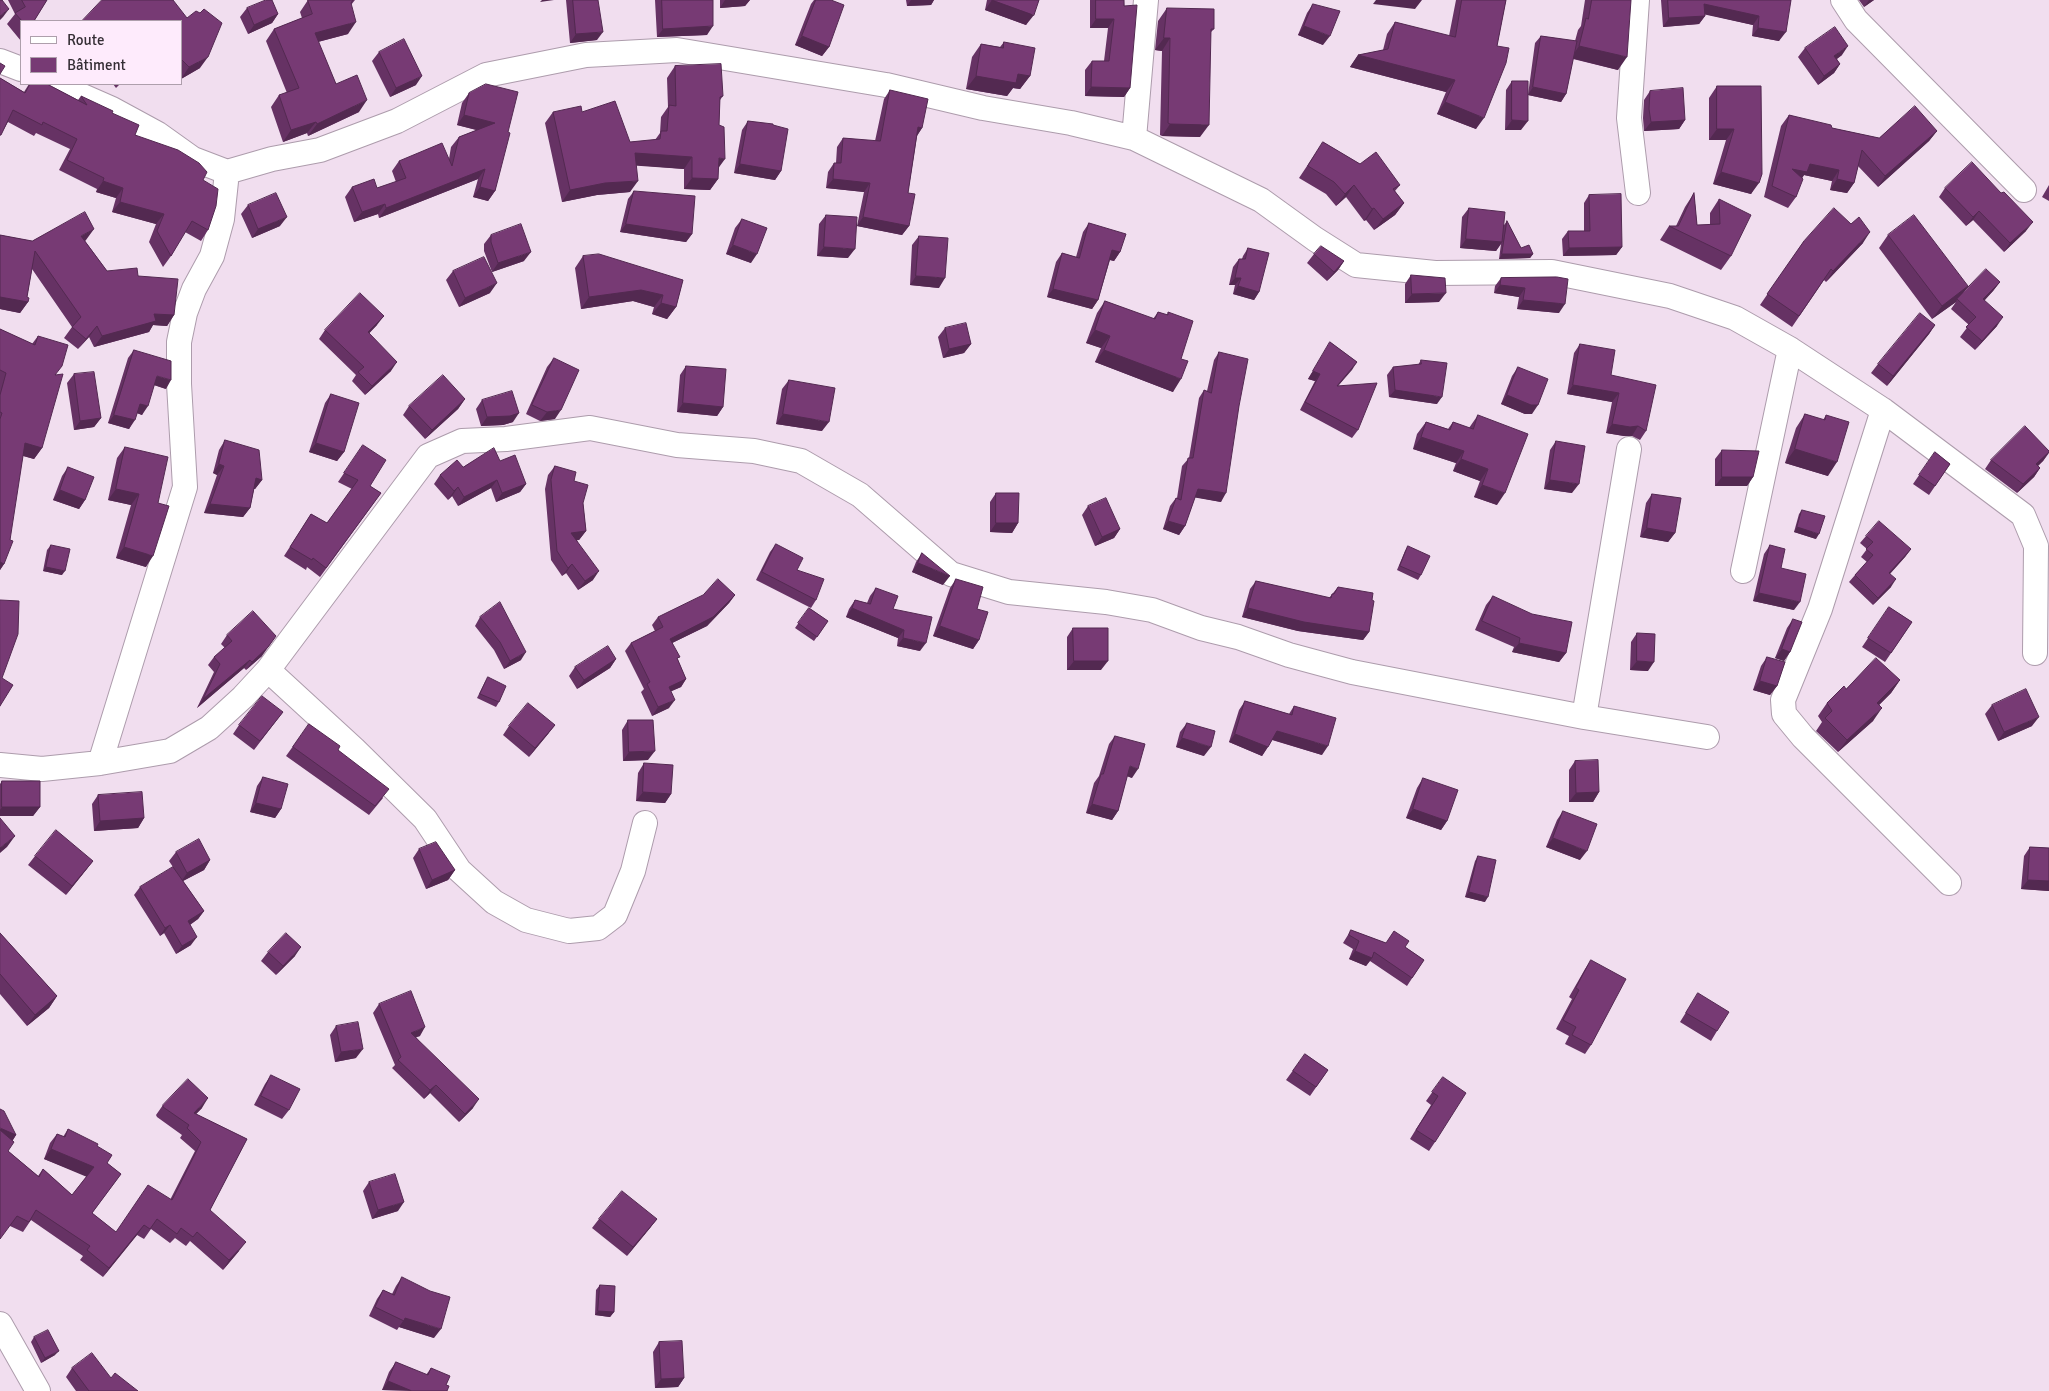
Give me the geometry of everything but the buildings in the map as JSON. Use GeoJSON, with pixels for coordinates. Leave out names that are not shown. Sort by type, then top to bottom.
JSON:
{"type":"FeatureCollection","features":[{"type":"Feature","properties":{"kind":"street"},"geometry":{"type":"LineString","coordinates":[[1134,138],[1146,0]]}},
{"type":"Feature","properties":{"kind":"street"},"geometry":{"type":"LineString","coordinates":[[1637,0],[1629,118],[1638,193]]}},
{"type":"Feature","properties":{"kind":"street"},"geometry":{"type":"LineString","coordinates":[[1843,0],[1856,20],[2024,190]]}},
{"type":"Feature","properties":{"kind":"street"},"geometry":{"type":"LineString","coordinates":[[57,85],[112,109],[158,134],[194,159],[227,172],[272,159],[320,150],[388,124],[486,75],[586,55],[676,50],[886,86],[983,108],[1071,123],[1134,138],[1261,200],[1356,265],[1436,273],[1552,272],[1670,296],[1735,318],[1790,350],[1882,410],[2023,515],[2036,546],[2034,654]]}},
{"type":"Feature","properties":{"kind":"street"},"geometry":{"type":"LineString","coordinates":[[0,61],[20,69]]}},
{"type":"Feature","properties":{"kind":"street"},"geometry":{"type":"LineString","coordinates":[[100,763],[185,486],[179,384],[179,342],[185,313],[194,289],[212,256],[222,219],[227,172]]}},
{"type":"Feature","properties":{"kind":"street"},"geometry":{"type":"LineString","coordinates":[[1743,570],[1790,350]]}},
{"type":"Feature","properties":{"kind":"street"},"geometry":{"type":"LineString","coordinates":[[1882,410],[1820,609],[1783,700],[1784,714],[1803,738],[1949,883]]}},
{"type":"Feature","properties":{"kind":"street"},"geometry":{"type":"LineString","coordinates":[[0,765],[42,769],[100,763],[170,751],[209,728],[243,697],[268,670],[428,456],[462,441],[506,439],[590,428],[677,445],[754,451],[801,461],[860,496],[951,574],[1009,592],[1106,602],[1152,610],[1200,628],[1238,637],[1289,655],[1352,672],[1584,717],[1707,737]]}},
{"type":"Feature","properties":{"kind":"street"},"geometry":{"type":"LineString","coordinates":[[1584,717],[1629,449]]}},
{"type":"Feature","properties":{"kind":"street"},"geometry":{"type":"LineString","coordinates":[[268,670],[425,819],[459,870],[494,902],[526,920],[569,931],[598,928],[615,915],[633,871],[645,823]]}},
{"type":"Feature","properties":{"kind":"street"},"geometry":{"type":"LineString","coordinates":[[0,1324],[38,1391]]}}]}
